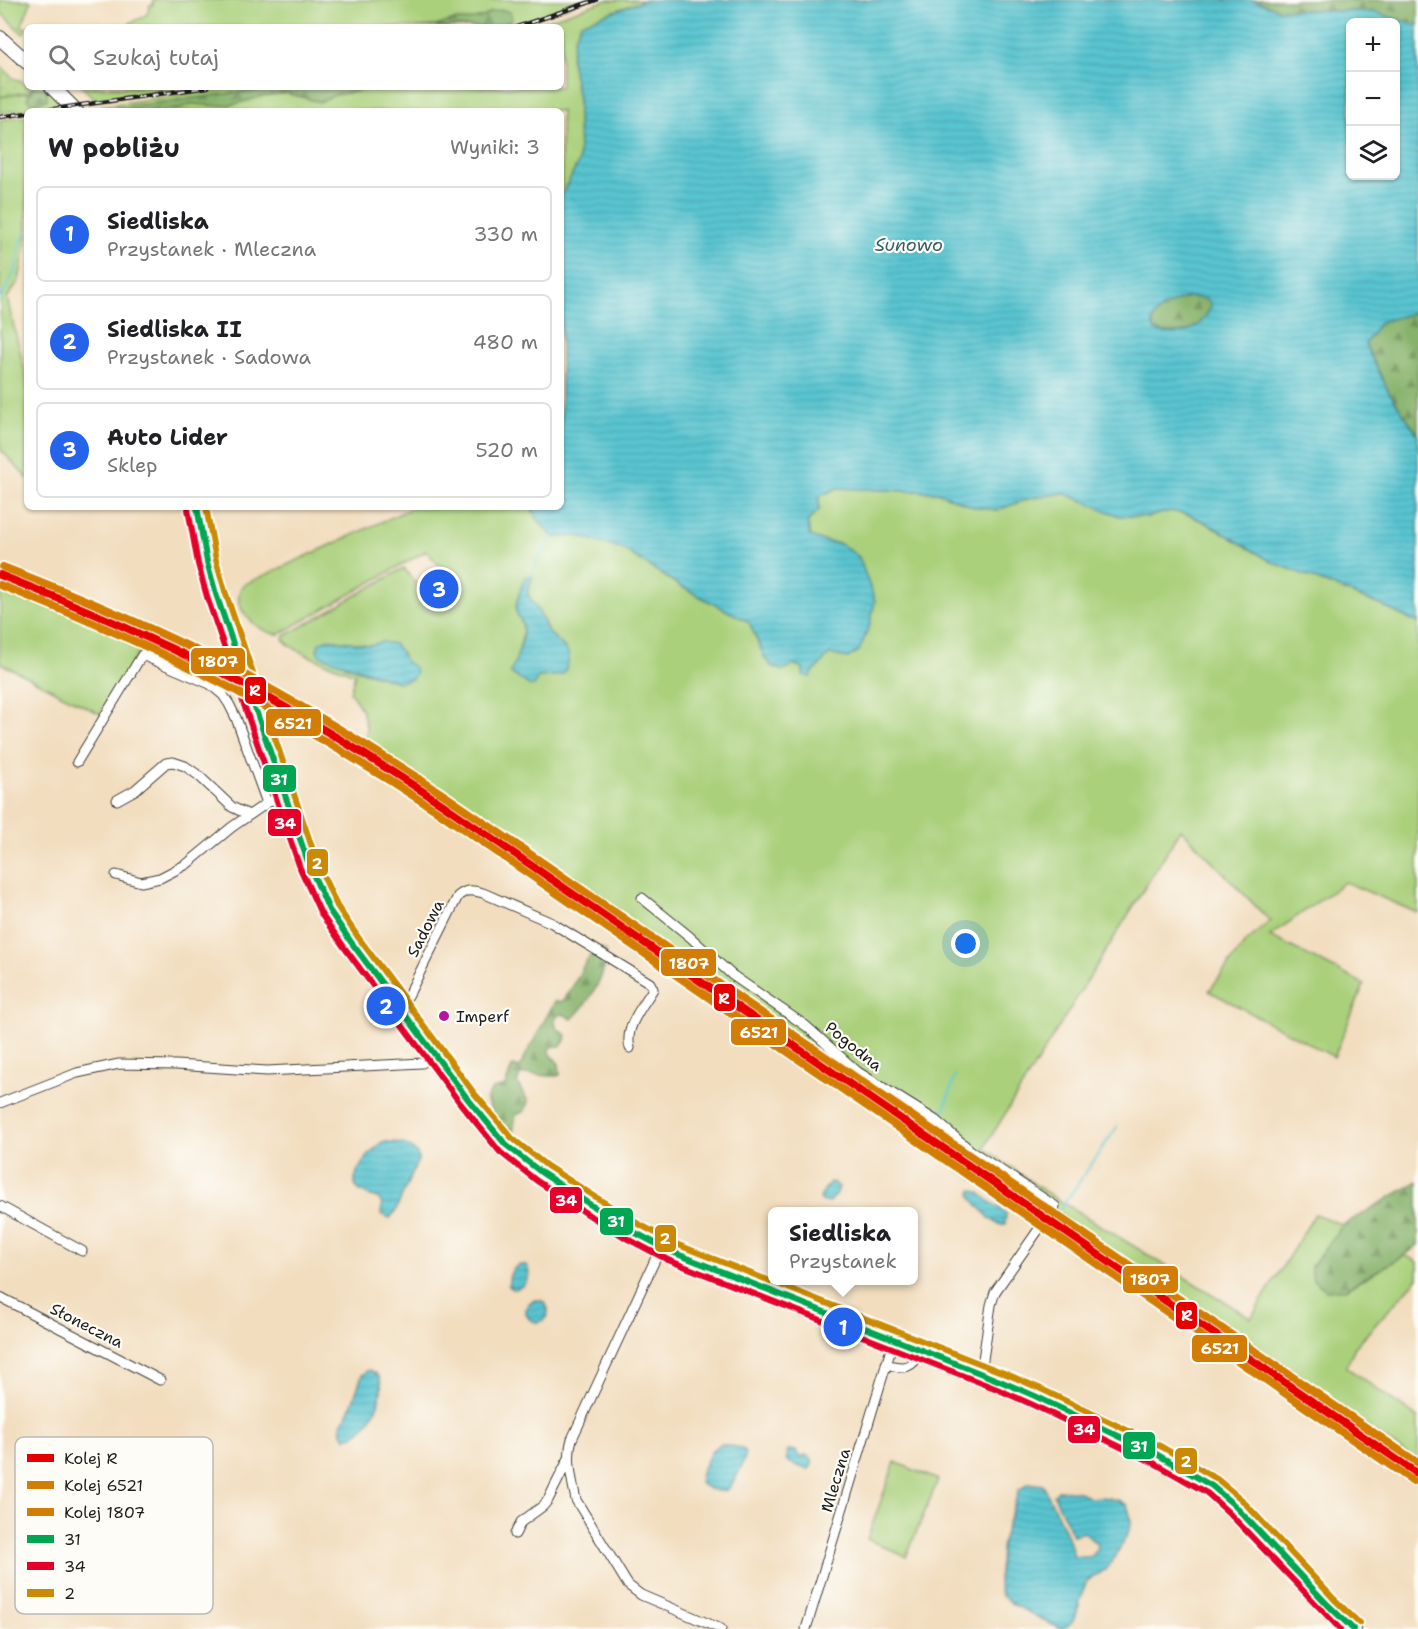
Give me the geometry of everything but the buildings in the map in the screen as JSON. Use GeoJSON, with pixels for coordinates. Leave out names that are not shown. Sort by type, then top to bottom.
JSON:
{"type":"FeatureCollection","features":[{"type":"Feature","properties":{"kind":"main road"},"geometry":{"type":"LineString","coordinates":[[0,40],[20,56]]}},
{"type":"Feature","properties":{"kind":"main road"},"geometry":{"type":"LineString","coordinates":[[55,90],[73,108]]}},
{"type":"Feature","properties":{"kind":"main road"},"geometry":{"type":"LineString","coordinates":[[198,510],[207,562],[216,594],[309,865],[329,910],[482,1118],[506,1144],[567,1190],[661,1247],[981,1373],[1035,1396],[1158,1455],[1212,1486],[1234,1505],[1353,1629]]}},
{"type":"Feature","properties":{"kind":"street"},"geometry":{"type":"LineString","coordinates":[[77,762],[142,655],[210,684],[223,695],[236,718],[267,803]]}},
{"type":"Feature","properties":{"kind":"street"},"geometry":{"type":"LineString","coordinates":[[117,800],[135,790],[166,763],[173,762],[185,766],[198,775],[232,807],[249,815]]}},
{"type":"Feature","properties":{"kind":"street"},"geometry":{"type":"LineString","coordinates":[[116,875],[141,882],[160,878],[187,864],[232,827],[267,803],[284,795]]}},
{"type":"Feature","properties":{"kind":"street","name":"Sadowa"},"geometry":{"type":"LineString","coordinates":[[398,1004],[404,1002],[409,994],[458,896],[464,891],[471,890],[552,923],[650,983],[653,989],[628,1035],[630,1048]]}},
{"type":"Feature","properties":{"kind":"street","name":"Pogodna"},"geometry":{"type":"LineString","coordinates":[[642,898],[732,975],[806,1026],[858,1072],[935,1120],[970,1149],[1055,1206],[995,1292],[981,1373]]}},
{"type":"Feature","properties":{"kind":"street"},"geometry":{"type":"LineString","coordinates":[[0,1103],[77,1073],[119,1064],[267,1071],[403,1065],[422,1063],[436,1055]]}},
{"type":"Feature","properties":{"kind":"street"},"geometry":{"type":"LineString","coordinates":[[0,1206],[82,1251]]}},
{"type":"Feature","properties":{"kind":"street"},"geometry":{"type":"LineString","coordinates":[[661,1247],[572,1439],[569,1458],[576,1500],[628,1585],[640,1595],[721,1629]]}},
{"type":"Feature","properties":{"kind":"street","name":"Słoneczna"},"geometry":{"type":"LineString","coordinates":[[0,1297],[160,1380]]}},
{"type":"Feature","properties":{"kind":"street","name":"Mleczna"},"geometry":{"type":"LineString","coordinates":[[806,1629],[894,1340]]}},
{"type":"Feature","properties":{"kind":"street"},"geometry":{"type":"LineString","coordinates":[[886,1364],[896,1367],[911,1365],[922,1350]]}},
{"type":"Feature","properties":{"kind":"street"},"geometry":{"type":"LineString","coordinates":[[515,1534],[521,1522],[548,1500],[569,1458]]}},
{"type":"Feature","properties":{"kind":"green space"},"geometry":{"type":"Polygon","coordinates":[[[0,0],[29,0],[31,2],[21,27],[24,27],[23,34],[0,12],[0,0]]]}},
{"type":"Feature","properties":{"kind":"green space"},"geometry":{"type":"Polygon","coordinates":[[[153,0],[587,0],[517,24],[130,24],[146,15],[150,5],[153,5],[153,0]]]}},
{"type":"Feature","properties":{"kind":"green space"},"geometry":{"type":"Polygon","coordinates":[[[607,0],[645,0],[581,23],[571,59],[578,99],[579,161],[564,191],[564,108],[104,108],[102,106],[211,90],[564,90],[564,24],[536,24],[607,0]]]}},
{"type":"Feature","properties":{"kind":"green space"},"geometry":{"type":"Polygon","coordinates":[[[1252,0],[1418,0],[1418,25],[1373,12],[1278,9],[1252,0]]]}},
{"type":"Feature","properties":{"kind":"green space"},"geometry":{"type":"Polygon","coordinates":[[[503,10],[510,12],[511,21],[500,24],[442,24],[454,20],[483,17],[491,12],[503,10]]]}},
{"type":"Feature","properties":{"kind":"green space"},"geometry":{"type":"Polygon","coordinates":[[[0,65],[14,79],[24,84],[24,90],[32,91],[0,97],[0,65]]]}},
{"type":"Feature","properties":{"kind":"green space"},"geometry":{"type":"Polygon","coordinates":[[[30,90],[50,90],[63,104],[0,113],[0,97],[31,92],[30,90]]]}},
{"type":"Feature","properties":{"kind":"green space"},"geometry":{"type":"Polygon","coordinates":[[[31,90],[45,90],[47,100],[30,102],[27,99],[29,93],[32,92],[31,90]]]}},
{"type":"Feature","properties":{"kind":"green space"},"geometry":{"type":"Polygon","coordinates":[[[85,90],[165,90],[96,100],[85,90]]]}},
{"type":"Feature","properties":{"kind":"green space"},"geometry":{"type":"Polygon","coordinates":[[[255,90],[363,90],[335,95],[320,102],[286,93],[218,106],[191,104],[181,108],[119,108],[255,90]]]}},
{"type":"Feature","properties":{"kind":"green space"},"geometry":{"type":"Polygon","coordinates":[[[24,116],[24,254],[19,281],[7,298],[24,368],[24,475],[0,449],[0,120],[24,116]]]}},
{"type":"Feature","properties":{"kind":"green space"},"geometry":{"type":"Polygon","coordinates":[[[1188,297],[1207,298],[1212,306],[1202,321],[1196,327],[1181,333],[1155,331],[1153,324],[1157,313],[1162,308],[1188,297]]]}},
{"type":"Feature","properties":{"kind":"green space"},"geometry":{"type":"Polygon","coordinates":[[[1418,312],[1418,435],[1389,392],[1365,344],[1380,322],[1418,312]]]}},
{"type":"Feature","properties":{"kind":"green space"},"geometry":{"type":"Polygon","coordinates":[[[837,488],[937,492],[974,507],[997,510],[1031,498],[1064,493],[1148,517],[1171,511],[1189,515],[1418,623],[1418,913],[1345,882],[1270,936],[1364,984],[1334,1057],[1209,991],[1245,943],[1270,921],[1181,829],[984,1148],[1047,1193],[1251,1318],[1315,1214],[1343,1225],[1311,1267],[1346,1289],[1405,1255],[1418,1262],[1418,1278],[1355,1347],[1346,1367],[1418,1418],[1418,1462],[1059,1217],[1055,1223],[361,748],[367,730],[362,710],[350,692],[355,674],[306,654],[283,639],[404,568],[430,603],[456,583],[426,551],[280,634],[263,630],[255,624],[242,610],[239,601],[239,593],[243,585],[407,510],[533,510],[539,521],[554,537],[579,536],[623,549],[680,586],[749,622],[765,658],[815,670],[830,654],[848,658],[841,544],[811,537],[807,522],[819,510],[819,497],[837,488]],[[533,576],[524,588],[516,606],[522,628],[518,654],[536,679],[561,675],[565,648],[548,632],[528,595],[533,576]],[[328,639],[346,666],[398,682],[405,661],[401,652],[328,639]]]}},
{"type":"Feature","properties":{"kind":"green space"},"geometry":{"type":"Polygon","coordinates":[[[0,582],[148,638],[100,714],[0,663],[0,582]]]}},
{"type":"Feature","properties":{"kind":"green space"},"geometry":{"type":"Polygon","coordinates":[[[600,948],[606,951],[606,960],[596,988],[572,1019],[563,1014],[556,1016],[555,1019],[555,1025],[565,1034],[566,1039],[561,1046],[549,1048],[549,1052],[559,1064],[560,1075],[520,1075],[517,1083],[528,1101],[525,1111],[516,1115],[513,1132],[507,1133],[496,1121],[486,1100],[492,1089],[505,1086],[513,1066],[519,1068],[555,1001],[560,1002],[564,999],[588,958],[600,948]]]}},
{"type":"Feature","properties":{"kind":"green space"},"geometry":{"type":"Polygon","coordinates":[[[1418,1181],[1418,1245],[1405,1255],[1345,1289],[1328,1291],[1313,1280],[1311,1267],[1343,1225],[1418,1181]]]}},
{"type":"Feature","properties":{"kind":"green space"},"geometry":{"type":"Polygon","coordinates":[[[895,1462],[938,1480],[906,1557],[867,1539],[895,1462]]]}},
{"type":"Feature","properties":{"kind":"water","name":"Sunowo"},"geometry":{"type":"Polygon","coordinates":[[[645,0],[1252,0],[1278,9],[1373,12],[1394,18],[1346,18],[1346,180],[1400,180],[1400,20],[1418,25],[1418,312],[1380,322],[1365,344],[1389,392],[1418,435],[1418,623],[1270,561],[1207,523],[1189,515],[1171,511],[1148,517],[1119,516],[1064,493],[1031,498],[997,510],[974,507],[937,492],[837,488],[819,497],[819,510],[807,522],[810,536],[841,544],[859,557],[875,601],[870,625],[859,651],[848,658],[830,654],[810,677],[803,675],[803,668],[794,664],[782,670],[771,666],[749,622],[680,586],[623,549],[579,536],[553,537],[533,510],[564,510],[564,191],[579,161],[578,99],[571,59],[574,39],[581,23],[645,0]],[[1188,297],[1168,305],[1162,308],[1154,318],[1155,331],[1173,334],[1189,330],[1202,321],[1211,306],[1207,299],[1188,297]]]}},
{"type":"Feature","properties":{"kind":"water"},"geometry":{"type":"Polygon","coordinates":[[[532,575],[528,595],[548,632],[569,655],[564,673],[538,677],[534,686],[510,673],[523,633],[522,623],[516,610],[517,601],[525,577],[532,575]]]}},
{"type":"Feature","properties":{"kind":"water"},"geometry":{"type":"Polygon","coordinates":[[[328,639],[369,645],[382,642],[394,644],[405,661],[414,667],[416,672],[412,679],[399,682],[320,656],[317,650],[319,643],[328,639]]]}},
{"type":"Feature","properties":{"kind":"water"},"geometry":{"type":"Polygon","coordinates":[[[382,1142],[404,1144],[413,1149],[419,1158],[395,1212],[390,1218],[381,1214],[382,1205],[379,1199],[362,1192],[355,1184],[355,1178],[362,1164],[382,1142]]]}},
{"type":"Feature","properties":{"kind":"water"},"geometry":{"type":"Polygon","coordinates":[[[830,1182],[839,1187],[829,1203],[820,1198],[830,1182]]]}},
{"type":"Feature","properties":{"kind":"water"},"geometry":{"type":"Polygon","coordinates":[[[972,1190],[980,1193],[1004,1211],[1005,1224],[1001,1225],[989,1218],[972,1198],[972,1190]]]}},
{"type":"Feature","properties":{"kind":"water"},"geometry":{"type":"Polygon","coordinates":[[[519,1265],[526,1265],[528,1269],[527,1281],[521,1287],[513,1289],[509,1286],[510,1276],[519,1265]]]}},
{"type":"Feature","properties":{"kind":"water"},"geometry":{"type":"Polygon","coordinates":[[[537,1300],[547,1307],[548,1311],[541,1321],[537,1322],[527,1315],[526,1311],[533,1301],[537,1300]]]}},
{"type":"Feature","properties":{"kind":"water"},"geometry":{"type":"Polygon","coordinates":[[[369,1370],[377,1374],[381,1383],[378,1405],[364,1427],[356,1434],[346,1438],[342,1434],[341,1424],[350,1410],[362,1375],[369,1370]]]}},
{"type":"Feature","properties":{"kind":"water"},"geometry":{"type":"Polygon","coordinates":[[[721,1444],[741,1448],[746,1452],[733,1483],[724,1491],[716,1491],[703,1486],[700,1478],[710,1454],[715,1447],[721,1444]]]}},
{"type":"Feature","properties":{"kind":"water"},"geometry":{"type":"Polygon","coordinates":[[[788,1450],[796,1451],[800,1458],[806,1455],[812,1459],[809,1469],[788,1462],[786,1458],[788,1450]]]}},
{"type":"Feature","properties":{"kind":"water"},"geometry":{"type":"Polygon","coordinates":[[[1029,1483],[1043,1485],[1068,1537],[1074,1557],[1090,1557],[1097,1549],[1096,1542],[1084,1532],[1073,1535],[1054,1495],[1058,1490],[1080,1492],[1090,1498],[1102,1497],[1118,1500],[1127,1505],[1130,1514],[1130,1528],[1109,1566],[1087,1582],[1073,1621],[1061,1629],[1014,1605],[1001,1595],[998,1581],[1002,1541],[1019,1490],[1029,1483]]]}},
{"type":"Feature","properties":{"kind":"waterway"},"geometry":{"type":"LineString","coordinates":[[0,300],[16,269],[20,244],[24,237]]}},
{"type":"Feature","properties":{"kind":"waterway"},"geometry":{"type":"LineString","coordinates":[[532,575],[537,561],[553,537]]}},
{"type":"Feature","properties":{"kind":"waterway"},"geometry":{"type":"LineString","coordinates":[[66,593],[231,671]]}},
{"type":"Feature","properties":{"kind":"waterway"},"geometry":{"type":"LineString","coordinates":[[110,625],[134,636]]}},
{"type":"Feature","properties":{"kind":"waterway"},"geometry":{"type":"LineString","coordinates":[[262,701],[332,744],[333,741]]}},
{"type":"Feature","properties":{"kind":"waterway"},"geometry":{"type":"LineString","coordinates":[[367,738],[362,745],[441,796]]}},
{"type":"Feature","properties":{"kind":"waterway"},"geometry":{"type":"LineString","coordinates":[[332,744],[456,820]]}},
{"type":"Feature","properties":{"kind":"waterway"},"geometry":{"type":"LineString","coordinates":[[543,880],[847,1090]]}},
{"type":"Feature","properties":{"kind":"waterway"},"geometry":{"type":"LineString","coordinates":[[565,882],[806,1047],[810,1046],[854,1074]]}},
{"type":"Feature","properties":{"kind":"waterway"},"geometry":{"type":"LineString","coordinates":[[938,1118],[945,1107],[955,1075]]}},
{"type":"Feature","properties":{"kind":"waterway"},"geometry":{"type":"LineString","coordinates":[[1056,1217],[1117,1127]]}},
{"type":"Feature","properties":{"kind":"waterway"},"geometry":{"type":"LineString","coordinates":[[922,1143],[920,1144],[1036,1221]]}},
{"type":"Feature","properties":{"kind":"waterway"},"geometry":{"type":"LineString","coordinates":[[1059,1221],[1418,1467]]}},
{"type":"Feature","properties":{"kind":"waterway"},"geometry":{"type":"LineString","coordinates":[[1049,1230],[1418,1481]]}},
{"type":"Feature","properties":{"kind":"railway"},"geometry":{"type":"LineString","coordinates":[[526,24],[596,0]]}},
{"type":"Feature","properties":{"kind":"railway"},"geometry":{"type":"LineString","coordinates":[[61,108],[187,90]]}},
{"type":"Feature","properties":{"kind":"railway"},"geometry":{"type":"LineString","coordinates":[[0,117],[24,113]]}},
{"type":"Feature","properties":{"kind":"rail line","name":"1807"},"geometry":{"type":"LineString","coordinates":[[3,567],[119,614],[232,668],[287,698],[394,763],[447,797],[1418,1463]]}},
{"type":"Feature","properties":{"kind":"rail line","name":"R"},"geometry":{"type":"LineString","coordinates":[[0,575],[114,622],[226,675],[309,721],[389,770],[442,804],[1418,1474]]}},
{"type":"Feature","properties":{"kind":"rail line","name":"6521"},"geometry":{"type":"LineString","coordinates":[[0,585],[114,632],[225,685],[306,730],[411,794],[1413,1481]]}},
{"type":"Feature","properties":{"kind":"transit line","name":"34"},"geometry":{"type":"LineString","coordinates":[[188,510],[198,564],[207,597],[300,868],[321,914],[460,1103],[500,1152],[537,1181],[592,1217],[668,1260],[997,1389],[1154,1463],[1207,1493],[1340,1629]]}},
{"type":"Feature","properties":{"kind":"transit line","name":"31"},"geometry":{"type":"LineString","coordinates":[[198,510],[207,562],[216,594],[309,865],[329,910],[467,1098],[506,1145],[542,1173],[597,1209],[630,1230],[672,1252],[1000,1381],[1158,1455],[1212,1486],[1234,1505],[1353,1629]]}},
{"type":"Feature","properties":{"kind":"transit line","name":"2"},"geometry":{"type":"LineString","coordinates":[[207,510],[216,560],[225,591],[317,862],[337,906],[358,937],[474,1093],[512,1138],[547,1166],[635,1222],[676,1244],[768,1280]]}},
{"type":"Feature","properties":{"kind":"transit line","name":"2"},"geometry":{"type":"LineString","coordinates":[[780,1285],[1039,1388],[1162,1447],[1217,1479],[1241,1499],[1359,1623]]}},
{"type":"Feature","properties":{"kind":"place","name":"Auto Lider"},"geometry":{"type":"Point","coordinates":[439,589]}},
{"type":"Feature","properties":{"kind":"place","name":"Siedliska II"},"geometry":{"type":"Point","coordinates":[386,1006]}},
{"type":"Feature","properties":{"kind":"place","name":"Imperf"},"geometry":{"type":"Point","coordinates":[444,1016]}},
{"type":"Feature","properties":{"kind":"place","name":"Siedliska"},"geometry":{"type":"Point","coordinates":[843,1327]}}]}
